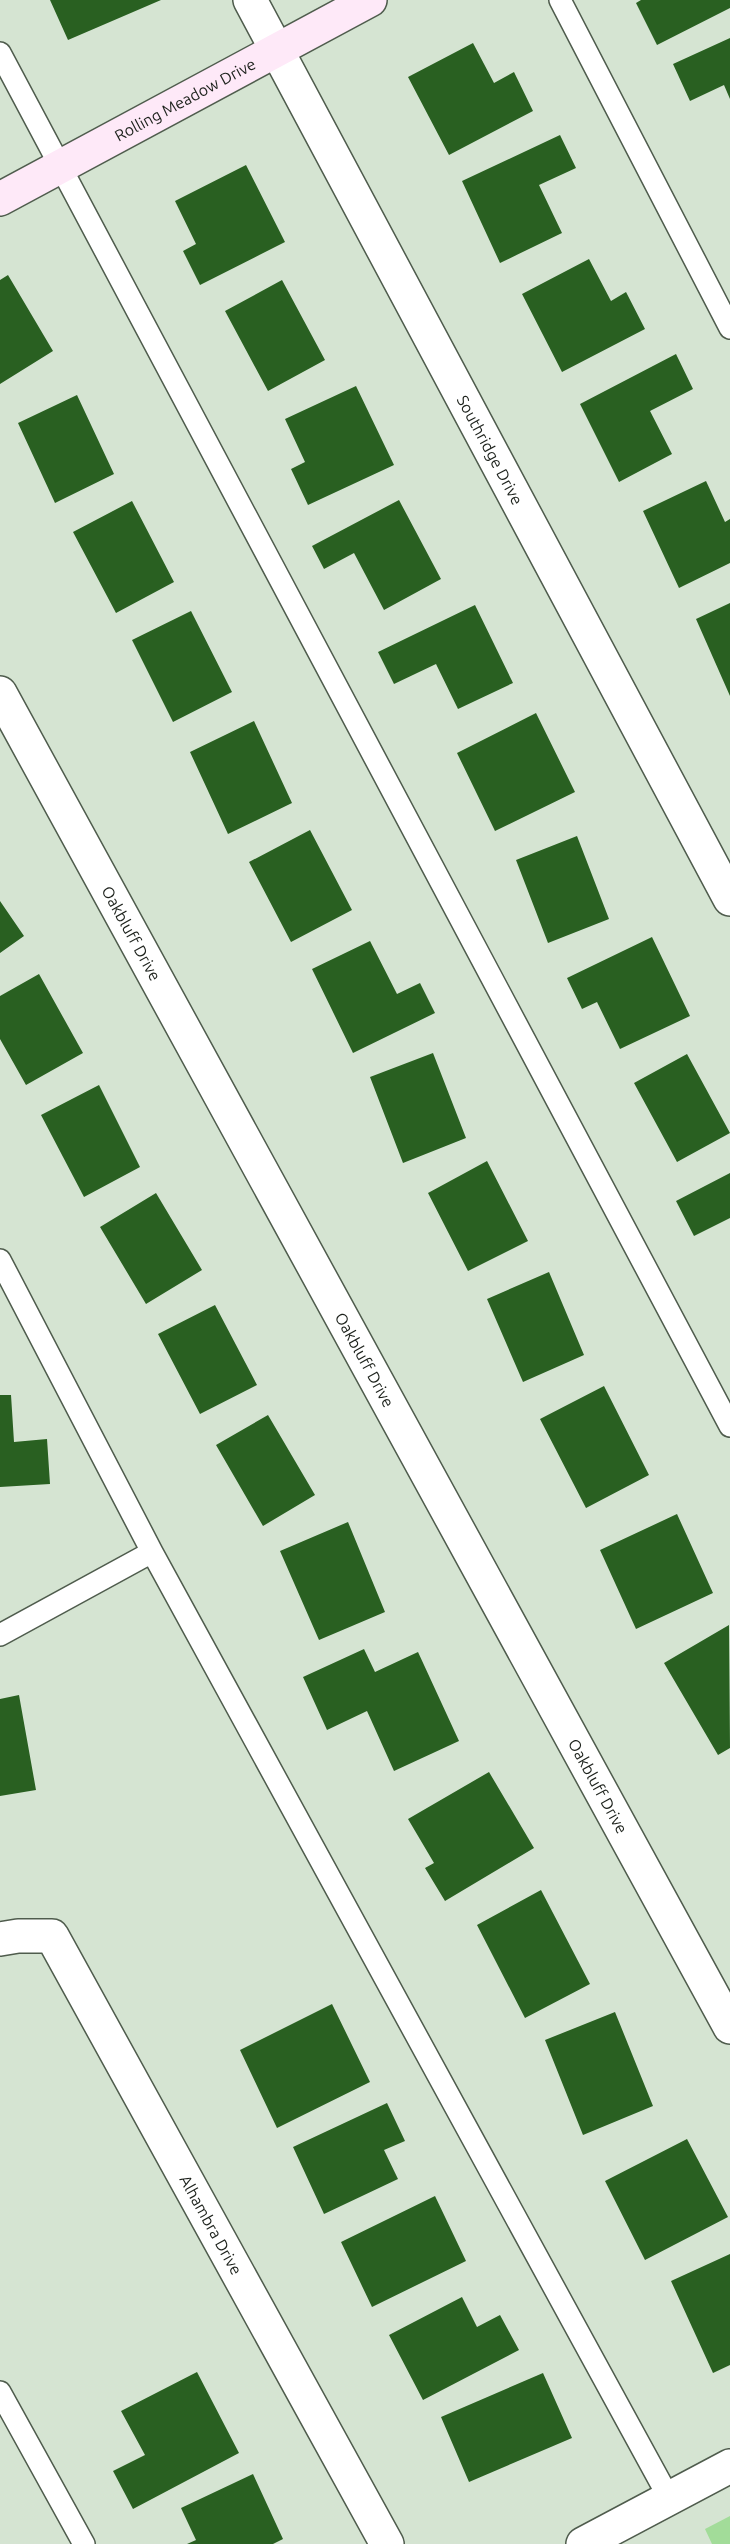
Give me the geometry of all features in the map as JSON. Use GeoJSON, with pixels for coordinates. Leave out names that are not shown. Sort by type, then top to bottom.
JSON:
{"type":"FeatureCollection","features":[{"type":"Feature","properties":{"kind":"street","name":"Southridge Drive"},"geometry":{"type":"LineString","coordinates":[[250,0],[730,899]]}},
{"type":"Feature","properties":{"kind":"street","name":"Rolling Meadow Drive"},"geometry":{"type":"LineString","coordinates":[[0,199],[370,0]]}},
{"type":"Feature","properties":{"kind":"street","name":"Oakbluff Drive"},"geometry":{"type":"LineString","coordinates":[[0,693],[730,2027]]}},
{"type":"Feature","properties":{"kind":"street","name":"Alhambra Drive"},"geometry":{"type":"LineString","coordinates":[[9,1937],[52,1936],[387,2544]]}},
{"type":"Feature","properties":{"kind":"street"},"geometry":{"type":"LineString","coordinates":[[583,2544],[730,2466]]}},
{"type":"Feature","properties":{"kind":"lane"},"geometry":{"type":"LineString","coordinates":[[560,0],[730,328]]}},
{"type":"Feature","properties":{"kind":"lane"},"geometry":{"type":"LineString","coordinates":[[0,52],[730,1426]]}},
{"type":"Feature","properties":{"kind":"lane"},"geometry":{"type":"LineString","coordinates":[[0,1260],[152,1552],[669,2498]]}},
{"type":"Feature","properties":{"kind":"lane"},"geometry":{"type":"LineString","coordinates":[[0,1635],[152,1552]]}},
{"type":"Feature","properties":{"kind":"lane"},"geometry":{"type":"LineString","coordinates":[[0,2392],[84,2544]]}},
{"type":"Feature","properties":{"kind":"green space"},"geometry":{"type":"Polygon","coordinates":[[[730,2516],[730,2544],[712,2544],[705,2529],[730,2516]]]}},
{"type":"Feature","properties":{"kind":"building"},"geometry":{"type":"Polygon","coordinates":[[[50,0],[161,0],[68,40],[50,0]]]}},
{"type":"Feature","properties":{"kind":"building"},"geometry":{"type":"Polygon","coordinates":[[[641,0],[730,0],[730,8],[657,45],[636,3],[641,0]]]}},
{"type":"Feature","properties":{"kind":"building"},"geometry":{"type":"Polygon","coordinates":[[[730,38],[730,99],[724,85],[690,101],[673,64],[730,38]]]}},
{"type":"Feature","properties":{"kind":"building"},"geometry":{"type":"Polygon","coordinates":[[[473,43],[494,83],[514,72],[533,111],[449,155],[408,77],[473,43]]]}},
{"type":"Feature","properties":{"kind":"building"},"geometry":{"type":"Polygon","coordinates":[[[560,135],[576,168],[539,185],[562,233],[500,263],[462,181],[560,135]]]}},
{"type":"Feature","properties":{"kind":"building"},"geometry":{"type":"Polygon","coordinates":[[[246,165],[285,242],[200,285],[183,251],[196,244],[175,201],[246,165]]]}},
{"type":"Feature","properties":{"kind":"building"},"geometry":{"type":"Polygon","coordinates":[[[589,259],[611,301],[626,292],[645,329],[562,372],[522,294],[589,259]]]}},
{"type":"Feature","properties":{"kind":"building"},"geometry":{"type":"Polygon","coordinates":[[[8,275],[53,351],[0,384],[0,280],[8,275]]]}},
{"type":"Feature","properties":{"kind":"building"},"geometry":{"type":"Polygon","coordinates":[[[282,280],[325,360],[268,391],[225,311],[282,280]]]}},
{"type":"Feature","properties":{"kind":"building"},"geometry":{"type":"Polygon","coordinates":[[[676,354],[693,389],[650,411],[672,454],[619,482],[580,404],[676,354]]]}},
{"type":"Feature","properties":{"kind":"building"},"geometry":{"type":"Polygon","coordinates":[[[356,386],[394,465],[308,505],[291,469],[305,462],[285,419],[356,386]]]}},
{"type":"Feature","properties":{"kind":"building"},"geometry":{"type":"Polygon","coordinates":[[[77,395],[114,474],[55,503],[18,423],[77,395]]]}},
{"type":"Feature","properties":{"kind":"building"},"geometry":{"type":"Polygon","coordinates":[[[706,481],[725,522],[730,519],[730,563],[679,588],[643,511],[706,481]]]}},
{"type":"Feature","properties":{"kind":"building"},"geometry":{"type":"Polygon","coordinates":[[[399,500],[441,579],[384,610],[354,553],[324,569],[312,546],[399,500]]]}},
{"type":"Feature","properties":{"kind":"building"},"geometry":{"type":"Polygon","coordinates":[[[132,501],[174,582],[116,613],[73,532],[132,501]]]}},
{"type":"Feature","properties":{"kind":"building"},"geometry":{"type":"Polygon","coordinates":[[[730,603],[730,696],[696,619],[730,603]]]}},
{"type":"Feature","properties":{"kind":"building"},"geometry":{"type":"Polygon","coordinates":[[[475,605],[513,683],[458,709],[436,664],[394,684],[378,652],[475,605]]]}},
{"type":"Feature","properties":{"kind":"building"},"geometry":{"type":"Polygon","coordinates":[[[191,611],[232,692],[173,722],[132,640],[191,611]]]}},
{"type":"Feature","properties":{"kind":"building"},"geometry":{"type":"Polygon","coordinates":[[[536,713],[575,792],[495,831],[457,753],[536,713]]]}},
{"type":"Feature","properties":{"kind":"building"},"geometry":{"type":"Polygon","coordinates":[[[254,721],[292,803],[228,834],[190,752],[254,721]]]}},
{"type":"Feature","properties":{"kind":"building"},"geometry":{"type":"Polygon","coordinates":[[[310,830],[352,910],[291,942],[249,862],[310,830]]]}},
{"type":"Feature","properties":{"kind":"building"},"geometry":{"type":"Polygon","coordinates":[[[577,836],[609,919],[548,943],[516,860],[577,836]]]}},
{"type":"Feature","properties":{"kind":"building"},"geometry":{"type":"Polygon","coordinates":[[[0,901],[24,936],[0,953],[0,901]]]}},
{"type":"Feature","properties":{"kind":"building"},"geometry":{"type":"Polygon","coordinates":[[[652,937],[690,1016],[620,1049],[597,1002],[582,1009],[567,978],[652,937]]]}},
{"type":"Feature","properties":{"kind":"building"},"geometry":{"type":"Polygon","coordinates":[[[370,941],[397,994],[420,983],[435,1013],[353,1053],[312,969],[370,941]]]}},
{"type":"Feature","properties":{"kind":"building"},"geometry":{"type":"Polygon","coordinates":[[[39,974],[83,1053],[26,1085],[0,1039],[0,996],[39,974]]]}},
{"type":"Feature","properties":{"kind":"building"},"geometry":{"type":"Polygon","coordinates":[[[433,1053],[466,1138],[403,1163],[370,1077],[433,1053]]]}},
{"type":"Feature","properties":{"kind":"building"},"geometry":{"type":"Polygon","coordinates":[[[687,1054],[730,1133],[677,1162],[634,1083],[687,1054]]]}},
{"type":"Feature","properties":{"kind":"building"},"geometry":{"type":"Polygon","coordinates":[[[99,1085],[140,1167],[84,1197],[41,1115],[99,1085]]]}},
{"type":"Feature","properties":{"kind":"building"},"geometry":{"type":"Polygon","coordinates":[[[487,1161],[528,1241],[468,1271],[428,1193],[487,1161]]]}},
{"type":"Feature","properties":{"kind":"building"},"geometry":{"type":"Polygon","coordinates":[[[730,1173],[730,1218],[694,1236],[676,1201],[730,1173]]]}},
{"type":"Feature","properties":{"kind":"building"},"geometry":{"type":"Polygon","coordinates":[[[156,1193],[202,1270],[146,1304],[100,1227],[156,1193]]]}},
{"type":"Feature","properties":{"kind":"building"},"geometry":{"type":"Polygon","coordinates":[[[549,1272],[584,1355],[523,1382],[487,1299],[549,1272]]]}},
{"type":"Feature","properties":{"kind":"building"},"geometry":{"type":"Polygon","coordinates":[[[215,1305],[257,1385],[200,1414],[158,1334],[215,1305]]]}},
{"type":"Feature","properties":{"kind":"building"},"geometry":{"type":"Polygon","coordinates":[[[604,1386],[649,1475],[586,1508],[540,1419],[604,1386]]]}},
{"type":"Feature","properties":{"kind":"building"},"geometry":{"type":"Polygon","coordinates":[[[0,1395],[11,1395],[14,1442],[47,1439],[50,1484],[0,1487],[0,1395]]]}},
{"type":"Feature","properties":{"kind":"building"},"geometry":{"type":"Polygon","coordinates":[[[268,1415],[315,1495],[263,1526],[216,1445],[268,1415]]]}},
{"type":"Feature","properties":{"kind":"building"},"geometry":{"type":"Polygon","coordinates":[[[677,1514],[713,1593],[636,1629],[600,1550],[677,1514]]]}},
{"type":"Feature","properties":{"kind":"building"},"geometry":{"type":"Polygon","coordinates":[[[348,1522],[385,1612],[319,1640],[280,1551],[348,1522]]]}},
{"type":"Feature","properties":{"kind":"building"},"geometry":{"type":"Polygon","coordinates":[[[729,1625],[730,1748],[718,1755],[664,1663],[729,1625]]]}},
{"type":"Feature","properties":{"kind":"building"},"geometry":{"type":"Polygon","coordinates":[[[364,1649],[375,1672],[418,1652],[459,1741],[394,1771],[367,1711],[327,1730],[303,1677],[364,1649]]]}},
{"type":"Feature","properties":{"kind":"building"},"geometry":{"type":"Polygon","coordinates":[[[19,1695],[36,1790],[0,1796],[0,1699],[19,1695]]]}},
{"type":"Feature","properties":{"kind":"building"},"geometry":{"type":"Polygon","coordinates":[[[489,1772],[534,1848],[445,1901],[425,1868],[434,1863],[408,1819],[489,1772]]]}},
{"type":"Feature","properties":{"kind":"building"},"geometry":{"type":"Polygon","coordinates":[[[541,1890],[590,1984],[525,2018],[477,1925],[541,1890]]]}},
{"type":"Feature","properties":{"kind":"building"},"geometry":{"type":"Polygon","coordinates":[[[332,2004],[370,2082],[277,2128],[240,2050],[332,2004]]]}},
{"type":"Feature","properties":{"kind":"building"},"geometry":{"type":"Polygon","coordinates":[[[615,2012],[653,2106],[583,2135],[545,2040],[615,2012]]]}},
{"type":"Feature","properties":{"kind":"building"},"geometry":{"type":"Polygon","coordinates":[[[387,2103],[405,2141],[384,2150],[398,2179],[324,2214],[293,2147],[387,2103]]]}},
{"type":"Feature","properties":{"kind":"building"},"geometry":{"type":"Polygon","coordinates":[[[687,2139],[728,2217],[645,2260],[605,2181],[687,2139]]]}},
{"type":"Feature","properties":{"kind":"building"},"geometry":{"type":"Polygon","coordinates":[[[435,2196],[466,2261],[372,2307],[341,2242],[435,2196]]]}},
{"type":"Feature","properties":{"kind":"building"},"geometry":{"type":"Polygon","coordinates":[[[730,2254],[730,2365],[713,2373],[671,2281],[730,2254]]]}},
{"type":"Feature","properties":{"kind":"building"},"geometry":{"type":"Polygon","coordinates":[[[462,2297],[477,2327],[500,2315],[519,2350],[423,2400],[389,2335],[462,2297]]]}},
{"type":"Feature","properties":{"kind":"building"},"geometry":{"type":"Polygon","coordinates":[[[197,2372],[239,2453],[133,2509],[113,2471],[145,2455],[121,2411],[197,2372]]]}},
{"type":"Feature","properties":{"kind":"building"},"geometry":{"type":"Polygon","coordinates":[[[543,2373],[572,2438],[469,2482],[441,2417],[543,2373]]]}},
{"type":"Feature","properties":{"kind":"building"},"geometry":{"type":"Polygon","coordinates":[[[253,2474],[283,2539],[273,2544],[187,2544],[196,2540],[181,2508],[253,2474]]]}}]}
